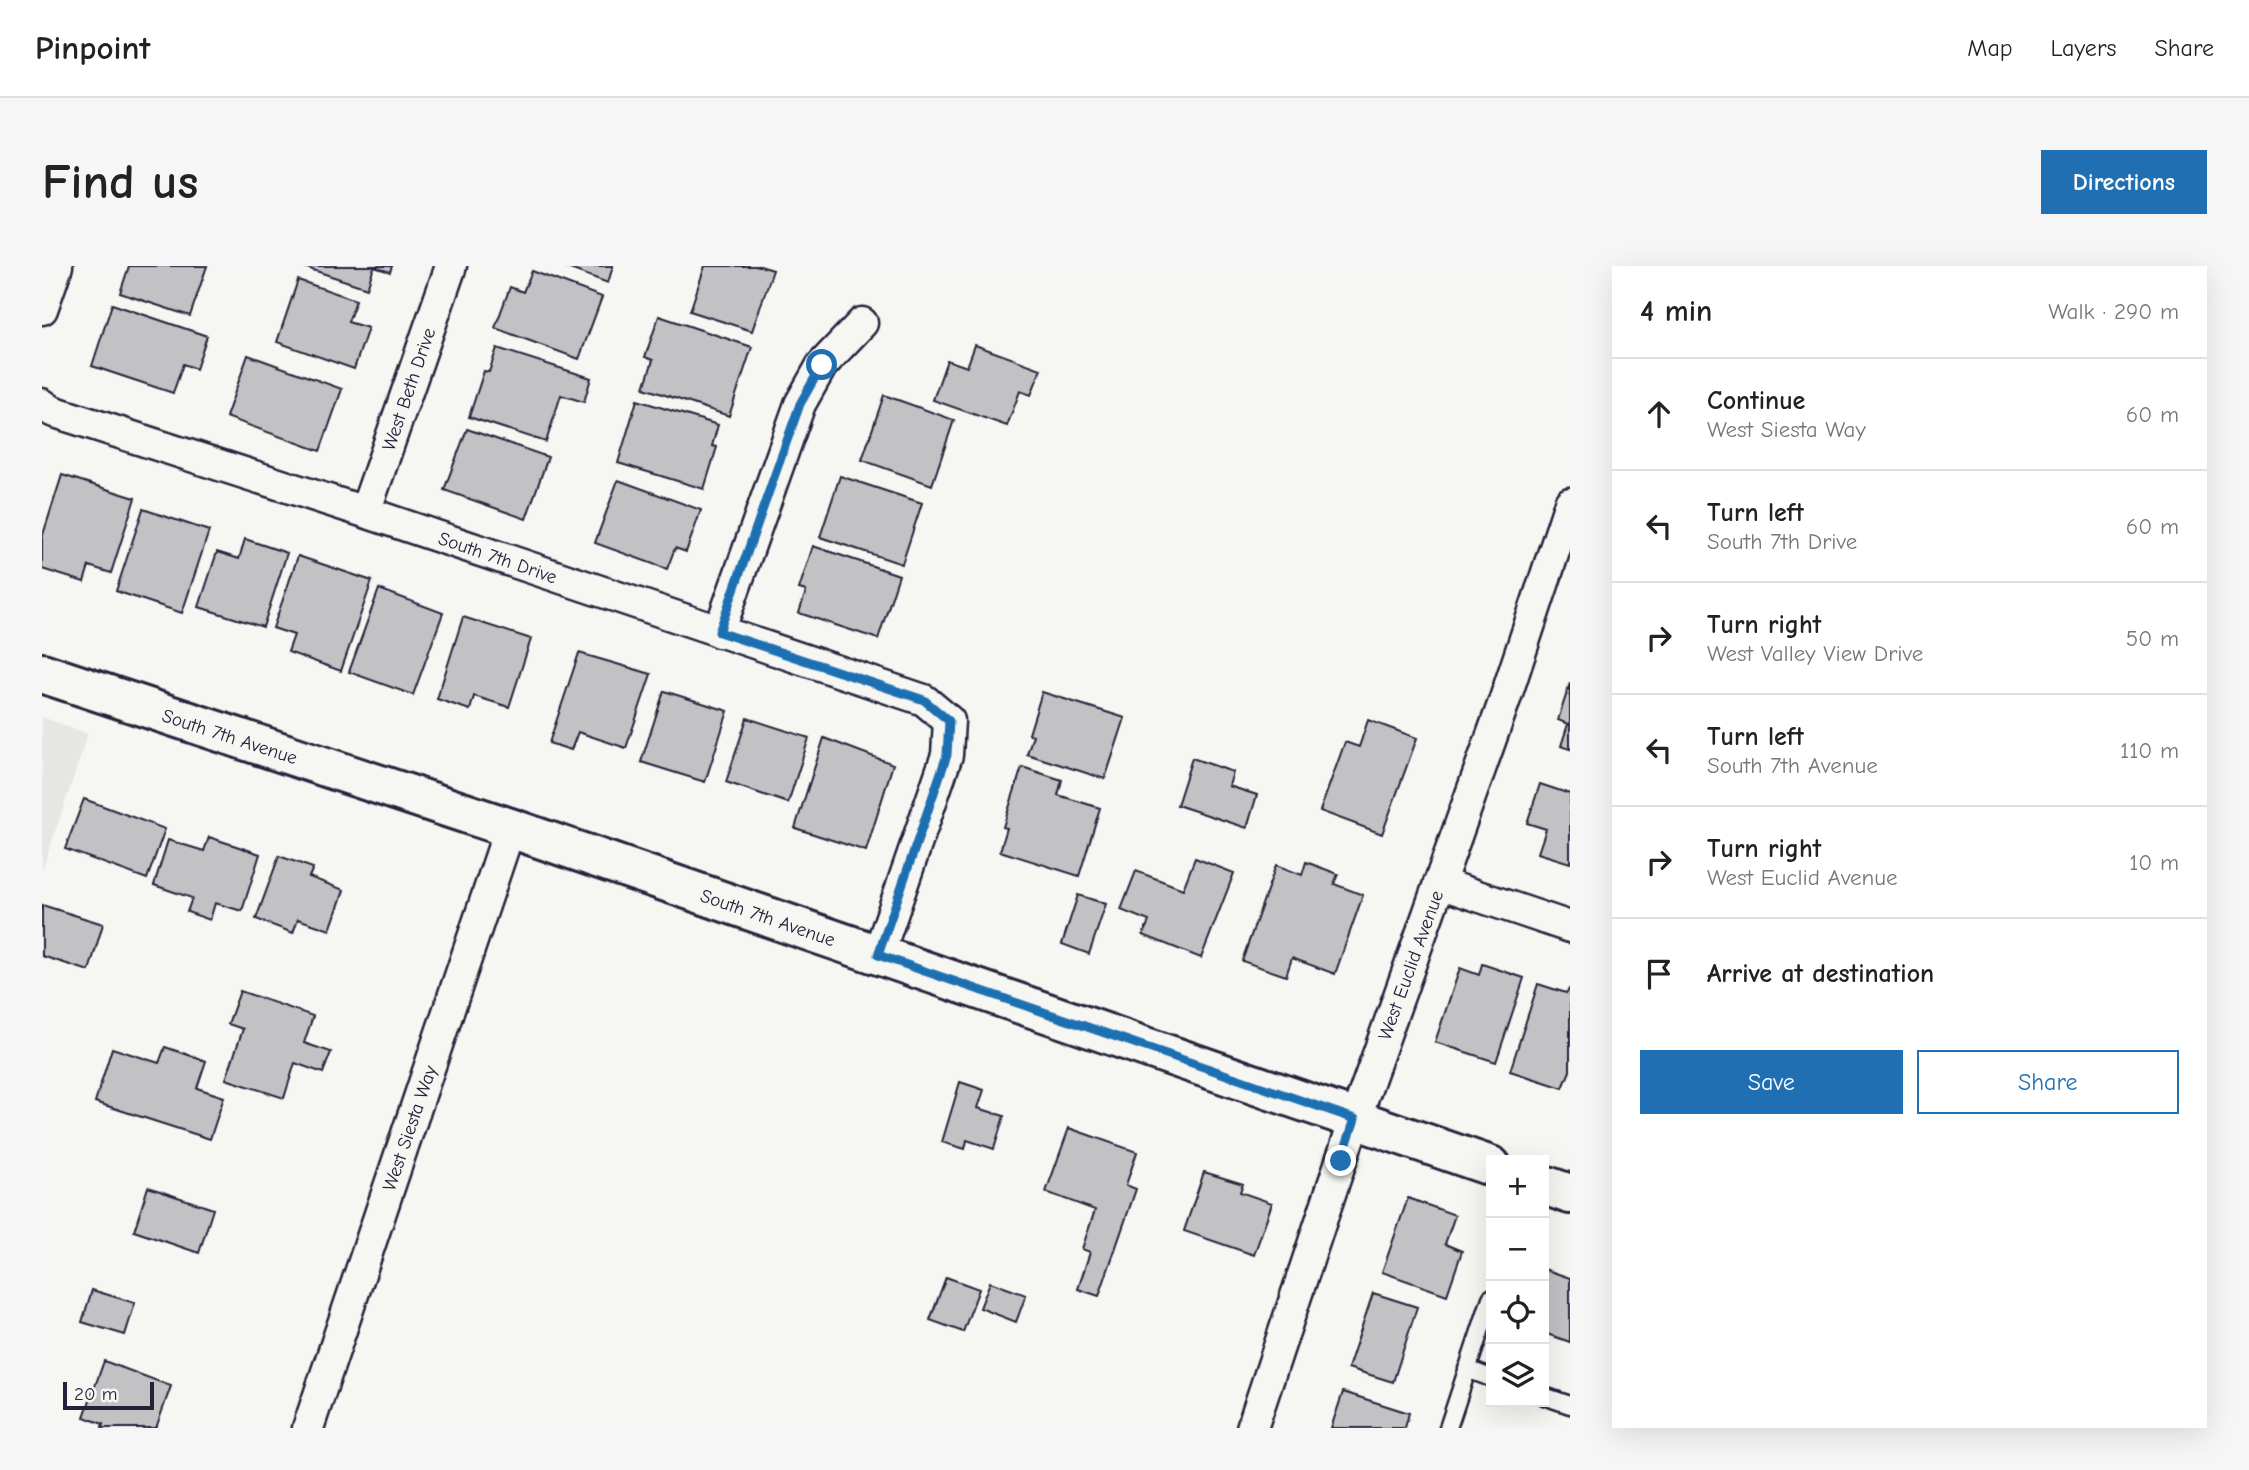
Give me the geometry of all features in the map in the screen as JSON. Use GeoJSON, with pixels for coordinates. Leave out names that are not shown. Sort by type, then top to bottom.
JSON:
{"type":"FeatureCollection","features":[{"type":"Feature","properties":{"kind":"street"},"geometry":{"type":"LineString","coordinates":[[42,309],[57,266]]}},
{"type":"Feature","properties":{"kind":"street","name":"West Beth Drive"},"geometry":{"type":"LineString","coordinates":[[365,512],[451,266]]}},
{"type":"Feature","properties":{"kind":"street"},"geometry":{"type":"LineString","coordinates":[[719,632],[800,404],[822,365],[862,323]]}},
{"type":"Feature","properties":{"kind":"street","name":"South 7th Drive"},"geometry":{"type":"LineString","coordinates":[[42,404],[52,411],[365,512],[924,700],[949,721],[947,755],[878,955]]}},
{"type":"Feature","properties":{"kind":"street","name":"West Euclid Avenue"},"geometry":{"type":"LineString","coordinates":[[1252,1428],[1355,1119],[1570,503]]}},
{"type":"Feature","properties":{"kind":"street","name":"South 7th Avenue"},"geometry":{"type":"LineString","coordinates":[[42,673],[510,828],[1486,1165]]}},
{"type":"Feature","properties":{"kind":"street","name":"West Siesta Way"},"geometry":{"type":"LineString","coordinates":[[308,1428],[510,828]]}},
{"type":"Feature","properties":{"kind":"street"},"geometry":{"type":"LineString","coordinates":[[1439,883],[1570,927]]}},
{"type":"Feature","properties":{"kind":"street"},"geometry":{"type":"LineString","coordinates":[[1549,1187],[1570,1194]]}},
{"type":"Feature","properties":{"kind":"lane"},"geometry":{"type":"LineString","coordinates":[[1448,1428],[1486,1313]]}},
{"type":"Feature","properties":{"kind":"lane"},"geometry":{"type":"LineString","coordinates":[[1467,1369],[1486,1376]]}},
{"type":"Feature","properties":{"kind":"lane"},"geometry":{"type":"LineString","coordinates":[[1549,1398],[1570,1405]]}},
{"type":"Feature","properties":{"kind":"shaded area"},"geometry":{"type":"Polygon","coordinates":[[[42,717],[88,734],[42,871],[42,717]]]}},
{"type":"Feature","properties":{"kind":"building"},"geometry":{"type":"Polygon","coordinates":[[[129,266],[207,266],[190,316],[120,293],[129,266]]]}},
{"type":"Feature","properties":{"kind":"building"},"geometry":{"type":"Polygon","coordinates":[[[301,266],[392,266],[390,272],[374,267],[367,288],[301,266]]]}},
{"type":"Feature","properties":{"kind":"building"},"geometry":{"type":"Polygon","coordinates":[[[562,266],[613,266],[608,283],[562,266]]]}},
{"type":"Feature","properties":{"kind":"building"},"geometry":{"type":"Polygon","coordinates":[[[705,266],[760,266],[773,270],[752,331],[690,311],[705,266]]]}},
{"type":"Feature","properties":{"kind":"building"},"geometry":{"type":"Polygon","coordinates":[[[532,271],[602,297],[579,359],[495,328],[510,287],[523,292],[532,271]]]}},
{"type":"Feature","properties":{"kind":"building"},"geometry":{"type":"Polygon","coordinates":[[[298,280],[356,300],[348,322],[368,328],[354,369],[277,342],[298,280]]]}},
{"type":"Feature","properties":{"kind":"building"},"geometry":{"type":"Polygon","coordinates":[[[112,304],[207,336],[196,369],[183,364],[173,393],[92,366],[112,304]]]}},
{"type":"Feature","properties":{"kind":"building"},"geometry":{"type":"Polygon","coordinates":[[[659,316],[752,347],[729,416],[644,388],[653,360],[645,357],[659,316]]]}},
{"type":"Feature","properties":{"kind":"building"},"geometry":{"type":"Polygon","coordinates":[[[975,345],[1041,369],[1031,395],[1020,391],[1007,426],[933,400],[947,360],[967,367],[975,345]]]}},
{"type":"Feature","properties":{"kind":"building"},"geometry":{"type":"Polygon","coordinates":[[[497,348],[591,378],[584,402],[561,395],[546,442],[469,417],[484,371],[489,372],[497,348]]]}},
{"type":"Feature","properties":{"kind":"building"},"geometry":{"type":"Polygon","coordinates":[[[248,355],[342,389],[320,451],[226,417],[248,355]]]}},
{"type":"Feature","properties":{"kind":"building"},"geometry":{"type":"Polygon","coordinates":[[[884,395],[954,420],[932,485],[862,460],[884,395]]]}},
{"type":"Feature","properties":{"kind":"building"},"geometry":{"type":"Polygon","coordinates":[[[637,400],[718,425],[712,446],[717,447],[704,489],[618,463],[637,400]]]}},
{"type":"Feature","properties":{"kind":"building"},"geometry":{"type":"Polygon","coordinates":[[[467,429],[548,457],[526,519],[444,490],[467,429]]]}},
{"type":"Feature","properties":{"kind":"building"},"geometry":{"type":"Polygon","coordinates":[[[62,475],[135,498],[111,573],[89,566],[84,582],[42,569],[42,538],[62,475]]]}},
{"type":"Feature","properties":{"kind":"building"},"geometry":{"type":"Polygon","coordinates":[[[840,476],[922,503],[902,564],[820,537],[840,476]]]}},
{"type":"Feature","properties":{"kind":"building"},"geometry":{"type":"Polygon","coordinates":[[[618,480],[701,510],[686,552],[675,548],[667,569],[595,543],[618,480]]]}},
{"type":"Feature","properties":{"kind":"building"},"geometry":{"type":"Polygon","coordinates":[[[143,509],[209,531],[182,613],[116,591],[143,509]]]}},
{"type":"Feature","properties":{"kind":"building"},"geometry":{"type":"Polygon","coordinates":[[[245,539],[287,553],[263,627],[199,607],[217,552],[239,559],[245,539]]]}},
{"type":"Feature","properties":{"kind":"building"},"geometry":{"type":"Polygon","coordinates":[[[813,546],[899,575],[878,639],[799,613],[806,591],[799,589],[813,546]]]}},
{"type":"Feature","properties":{"kind":"building"},"geometry":{"type":"Polygon","coordinates":[[[298,556],[372,581],[341,671],[288,652],[294,635],[273,628],[298,556]]]}},
{"type":"Feature","properties":{"kind":"building"},"geometry":{"type":"Polygon","coordinates":[[[379,589],[443,613],[413,695],[349,672],[379,589]]]}},
{"type":"Feature","properties":{"kind":"building"},"geometry":{"type":"Polygon","coordinates":[[[463,617],[531,639],[509,707],[474,696],[470,710],[437,699],[463,617]]]}},
{"type":"Feature","properties":{"kind":"building"},"geometry":{"type":"Polygon","coordinates":[[[579,653],[651,674],[626,748],[578,732],[571,750],[549,743],[579,653]]]}},
{"type":"Feature","properties":{"kind":"building"},"geometry":{"type":"Polygon","coordinates":[[[1570,683],[1570,749],[1561,746],[1568,724],[1558,720],[1570,683]]]}},
{"type":"Feature","properties":{"kind":"building"},"geometry":{"type":"Polygon","coordinates":[[[664,691],[728,711],[705,782],[641,762],[664,691]]]}},
{"type":"Feature","properties":{"kind":"building"},"geometry":{"type":"Polygon","coordinates":[[[1042,692],[1125,718],[1105,779],[1027,754],[1033,735],[1029,734],[1042,692]]]}},
{"type":"Feature","properties":{"kind":"building"},"geometry":{"type":"Polygon","coordinates":[[[747,718],[809,738],[788,803],[726,782],[747,718]]]}},
{"type":"Feature","properties":{"kind":"building"},"geometry":{"type":"Polygon","coordinates":[[[1368,720],[1417,738],[1382,834],[1320,811],[1345,742],[1359,747],[1368,720]]]}},
{"type":"Feature","properties":{"kind":"building"},"geometry":{"type":"Polygon","coordinates":[[[824,738],[893,764],[866,851],[795,828],[824,738]]]}},
{"type":"Feature","properties":{"kind":"building"},"geometry":{"type":"Polygon","coordinates":[[[1192,758],[1233,772],[1229,786],[1257,795],[1247,828],[1177,805],[1192,758]]]}},
{"type":"Feature","properties":{"kind":"building"},"geometry":{"type":"Polygon","coordinates":[[[1022,767],[1062,780],[1058,795],[1100,808],[1079,876],[1000,851],[1007,828],[1003,827],[1022,767]]]}},
{"type":"Feature","properties":{"kind":"building"},"geometry":{"type":"Polygon","coordinates":[[[1540,784],[1570,794],[1570,863],[1538,853],[1546,829],[1527,823],[1540,784]]]}},
{"type":"Feature","properties":{"kind":"building"},"geometry":{"type":"Polygon","coordinates":[[[84,799],[165,829],[147,879],[65,849],[84,799]]]}},
{"type":"Feature","properties":{"kind":"building"},"geometry":{"type":"Polygon","coordinates":[[[209,837],[260,854],[242,911],[215,903],[210,920],[187,912],[192,898],[154,885],[168,840],[204,851],[209,837]]]}},
{"type":"Feature","properties":{"kind":"building"},"geometry":{"type":"Polygon","coordinates":[[[279,856],[313,868],[309,877],[344,890],[330,930],[298,919],[293,933],[256,919],[279,856]]]}},
{"type":"Feature","properties":{"kind":"building"},"geometry":{"type":"Polygon","coordinates":[[[1195,858],[1234,873],[1201,958],[1143,935],[1149,921],[1121,910],[1136,871],[1183,889],[1195,858]]]}},
{"type":"Feature","properties":{"kind":"building"},"geometry":{"type":"Polygon","coordinates":[[[1306,862],[1338,874],[1334,884],[1363,895],[1335,974],[1292,958],[1286,976],[1242,961],[1276,865],[1302,875],[1306,862]]]}},
{"type":"Feature","properties":{"kind":"building"},"geometry":{"type":"Polygon","coordinates":[[[1078,895],[1106,904],[1089,954],[1062,944],[1078,895]]]}},
{"type":"Feature","properties":{"kind":"building"},"geometry":{"type":"Polygon","coordinates":[[[42,905],[103,924],[89,971],[42,956],[42,905]]]}},
{"type":"Feature","properties":{"kind":"building"},"geometry":{"type":"Polygon","coordinates":[[[1482,964],[1524,978],[1496,1062],[1435,1042],[1460,968],[1479,975],[1482,964]]]}},
{"type":"Feature","properties":{"kind":"building"},"geometry":{"type":"Polygon","coordinates":[[[1538,984],[1566,993],[1570,988],[1570,1071],[1563,1088],[1510,1071],[1538,984]]]}},
{"type":"Feature","properties":{"kind":"building"},"geometry":{"type":"Polygon","coordinates":[[[240,991],[313,1016],[304,1043],[331,1052],[323,1073],[295,1063],[284,1098],[226,1079],[243,1029],[228,1024],[240,991]]]}},
{"type":"Feature","properties":{"kind":"building"},"geometry":{"type":"Polygon","coordinates":[[[165,1047],[206,1061],[197,1088],[224,1097],[210,1139],[95,1102],[112,1048],[159,1063],[165,1047]]]}},
{"type":"Feature","properties":{"kind":"building"},"geometry":{"type":"Polygon","coordinates":[[[960,1082],[984,1090],[978,1108],[1004,1116],[994,1149],[967,1140],[965,1149],[942,1142],[960,1082]]]}},
{"type":"Feature","properties":{"kind":"building"},"geometry":{"type":"Polygon","coordinates":[[[1069,1128],[1137,1152],[1126,1185],[1136,1189],[1099,1296],[1078,1289],[1090,1252],[1082,1249],[1095,1210],[1046,1192],[1069,1128]]]}},
{"type":"Feature","properties":{"kind":"building"},"geometry":{"type":"Polygon","coordinates":[[[1204,1172],[1243,1184],[1240,1192],[1272,1203],[1254,1255],[1184,1231],[1204,1172]]]}},
{"type":"Feature","properties":{"kind":"building"},"geometry":{"type":"Polygon","coordinates":[[[148,1187],[213,1209],[199,1253],[134,1231],[148,1187]]]}},
{"type":"Feature","properties":{"kind":"building"},"geometry":{"type":"Polygon","coordinates":[[[1408,1198],[1455,1215],[1445,1244],[1462,1251],[1447,1295],[1382,1272],[1408,1198]]]}},
{"type":"Feature","properties":{"kind":"building"},"geometry":{"type":"Polygon","coordinates":[[[1549,1271],[1570,1278],[1570,1342],[1549,1335],[1549,1271]]]}},
{"type":"Feature","properties":{"kind":"building"},"geometry":{"type":"Polygon","coordinates":[[[946,1277],[979,1289],[963,1332],[930,1320],[946,1277]]]}},
{"type":"Feature","properties":{"kind":"building"},"geometry":{"type":"Polygon","coordinates":[[[990,1282],[1026,1295],[1016,1322],[980,1308],[990,1282]]]}},
{"type":"Feature","properties":{"kind":"building"},"geometry":{"type":"Polygon","coordinates":[[[92,1290],[135,1303],[125,1335],[82,1322],[92,1290]]]}},
{"type":"Feature","properties":{"kind":"building"},"geometry":{"type":"Polygon","coordinates":[[[1373,1293],[1417,1307],[1393,1382],[1348,1368],[1373,1293]]]}},
{"type":"Feature","properties":{"kind":"building"},"geometry":{"type":"Polygon","coordinates":[[[104,1361],[171,1386],[156,1428],[102,1428],[103,1424],[84,1417],[104,1361]]]}},
{"type":"Feature","properties":{"kind":"building"},"geometry":{"type":"Polygon","coordinates":[[[1343,1392],[1409,1413],[1405,1428],[1331,1428],[1343,1392]]]}},
{"type":"Feature","properties":{"kind":"route"},"geometry":{"type":"LineString","coordinates":[[822,365],[800,404],[719,632],[924,700],[949,721],[947,755],[878,955],[1355,1119],[1341,1161]]}}]}
